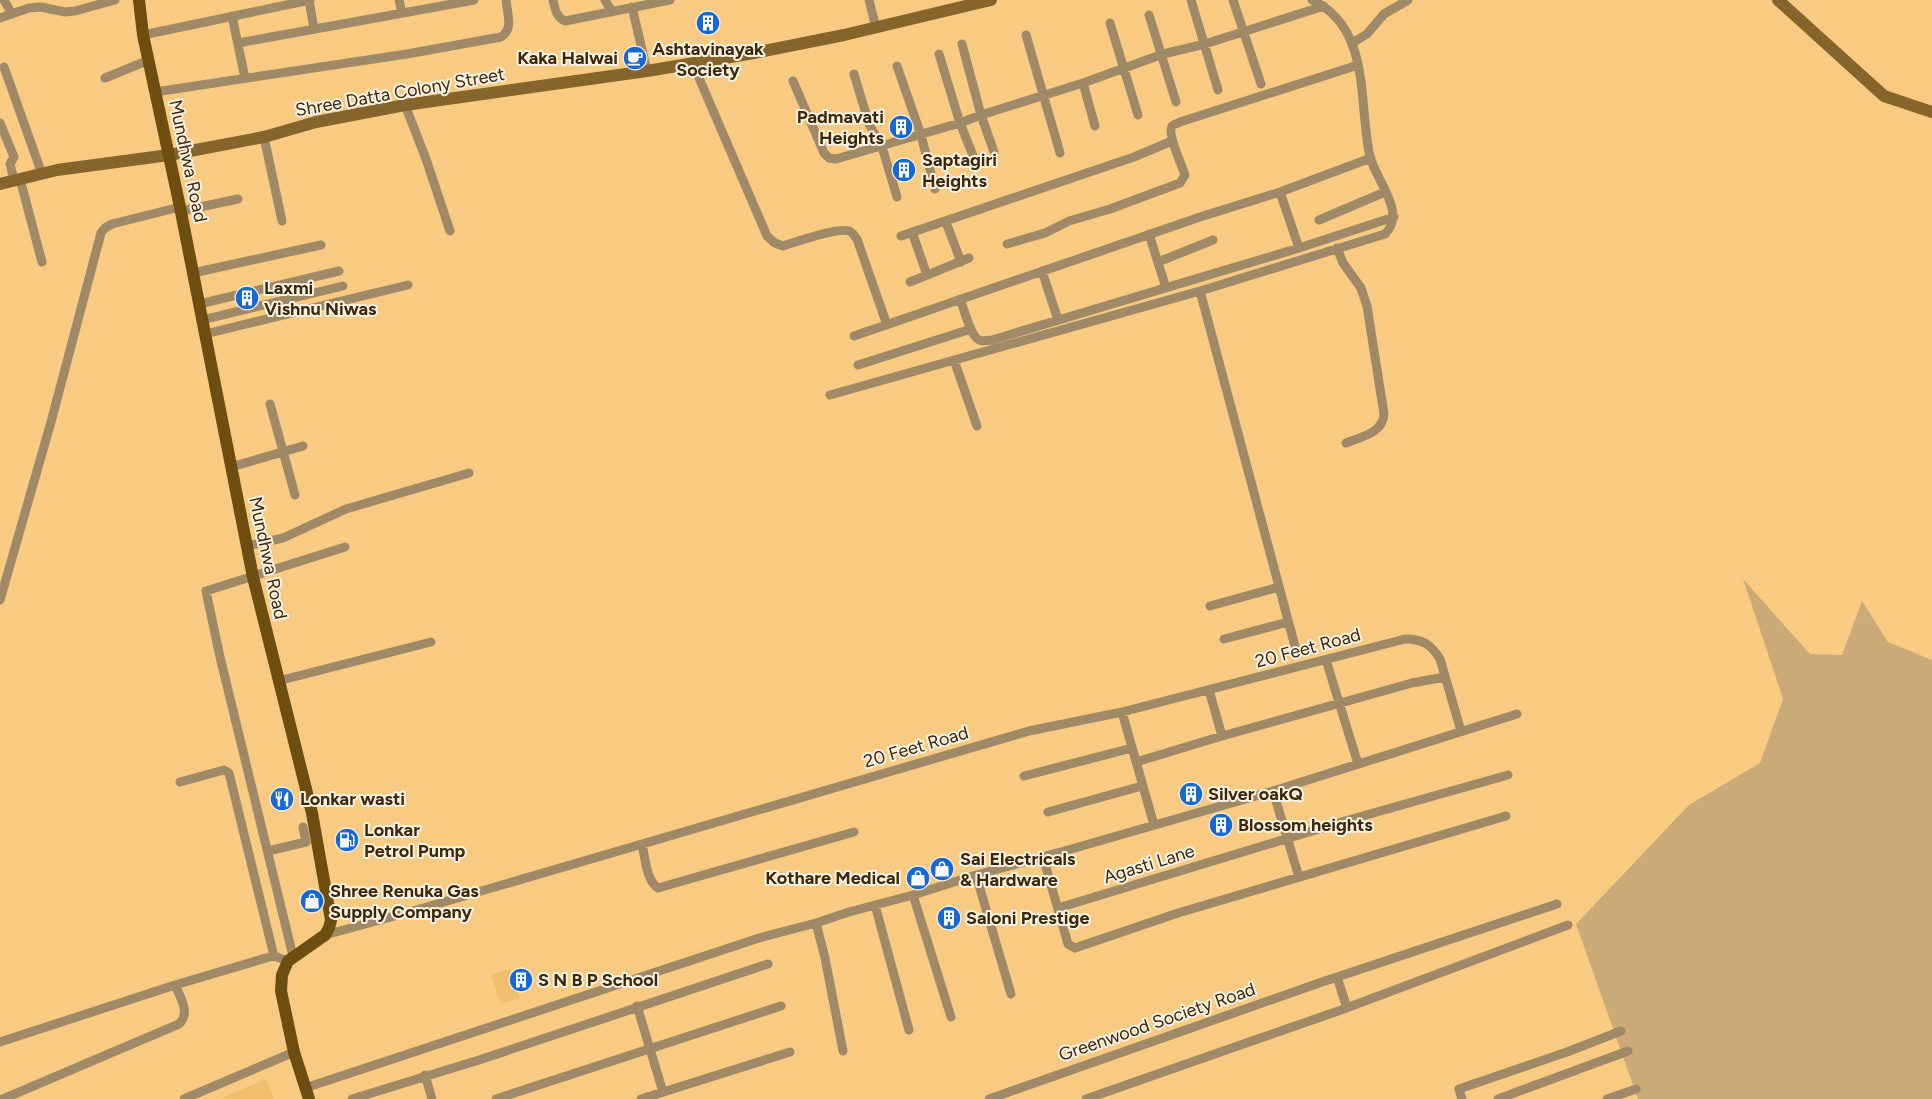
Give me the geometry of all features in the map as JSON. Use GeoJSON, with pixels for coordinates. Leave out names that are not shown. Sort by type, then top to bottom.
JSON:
{"type":"FeatureCollection","features":[{"type":"Feature","properties":{"kind":"main road","name":"Mundhwa Road"},"geometry":{"type":"LineString","coordinates":[[139,0],[143,35],[193,273],[246,546],[312,813],[331,920],[325,935]]}},
{"type":"Feature","properties":{"kind":"main road"},"geometry":{"type":"LineString","coordinates":[[307,1093],[294,1052],[281,991],[282,975],[291,959],[325,935]]}},
{"type":"Feature","properties":{"kind":"street"},"geometry":{"type":"LineString","coordinates":[[4,0],[12,14]]}},
{"type":"Feature","properties":{"kind":"street"},"geometry":{"type":"LineString","coordinates":[[0,18],[29,8],[41,7],[75,12],[116,0]]}},
{"type":"Feature","properties":{"kind":"street"},"geometry":{"type":"LineString","coordinates":[[143,35],[310,0],[314,29]]}},
{"type":"Feature","properties":{"kind":"street"},"geometry":{"type":"LineString","coordinates":[[399,0],[402,13]]}},
{"type":"Feature","properties":{"kind":"street"},"geometry":{"type":"LineString","coordinates":[[238,42],[474,0]]}},
{"type":"Feature","properties":{"kind":"street"},"geometry":{"type":"LineString","coordinates":[[155,92],[407,54],[501,37],[507,34],[509,28],[506,0]]}},
{"type":"Feature","properties":{"kind":"street"},"geometry":{"type":"LineString","coordinates":[[552,0],[557,14],[565,21],[670,0]]}},
{"type":"Feature","properties":{"kind":"street"},"geometry":{"type":"LineString","coordinates":[[605,0],[612,12]]}},
{"type":"Feature","properties":{"kind":"street"},"geometry":{"type":"LineString","coordinates":[[869,0],[876,28]]}},
{"type":"Feature","properties":{"kind":"street","name":"Shree Datta Colony Street"},"geometry":{"type":"LineString","coordinates":[[0,184],[17,179],[119,160],[169,155],[264,137],[337,118],[405,105],[647,71],[764,51],[876,28],[986,0]]}},
{"type":"Feature","properties":{"kind":"street"},"geometry":{"type":"LineString","coordinates":[[1191,0],[1218,90]]}},
{"type":"Feature","properties":{"kind":"street"},"geometry":{"type":"LineString","coordinates":[[1233,0],[1261,84]]}},
{"type":"Feature","properties":{"kind":"street"},"geometry":{"type":"LineString","coordinates":[[830,395],[1200,291],[1385,234],[1392,227],[1394,217],[1370,158],[1358,65],[1352,43],[1344,28],[1324,6],[1312,0]]}},
{"type":"Feature","properties":{"kind":"street"},"geometry":{"type":"LineString","coordinates":[[1352,43],[1367,34],[1388,11],[1408,0]]}},
{"type":"Feature","properties":{"kind":"street"},"geometry":{"type":"LineString","coordinates":[[1778,0],[1884,96],[1932,112]]}},
{"type":"Feature","properties":{"kind":"street"},"geometry":{"type":"LineString","coordinates":[[793,81],[824,153],[828,158],[836,159],[960,123],[1083,84],[1163,54],[1205,44],[1324,6]]}},
{"type":"Feature","properties":{"kind":"street"},"geometry":{"type":"LineString","coordinates":[[632,7],[647,71]]}},
{"type":"Feature","properties":{"kind":"street"},"geometry":{"type":"LineString","coordinates":[[1150,15],[1176,102]]}},
{"type":"Feature","properties":{"kind":"street"},"geometry":{"type":"LineString","coordinates":[[232,16],[245,78]]}},
{"type":"Feature","properties":{"kind":"street"},"geometry":{"type":"LineString","coordinates":[[1110,23],[1138,115]]}},
{"type":"Feature","properties":{"kind":"street"},"geometry":{"type":"LineString","coordinates":[[1026,35],[1060,153]]}},
{"type":"Feature","properties":{"kind":"street"},"geometry":{"type":"LineString","coordinates":[[962,44],[981,115],[994,152]]}},
{"type":"Feature","properties":{"kind":"street"},"geometry":{"type":"LineString","coordinates":[[940,54],[960,123],[976,163]]}},
{"type":"Feature","properties":{"kind":"street"},"geometry":{"type":"LineString","coordinates":[[105,78],[149,60]]}},
{"type":"Feature","properties":{"kind":"street"},"geometry":{"type":"LineString","coordinates":[[693,64],[768,236],[775,243],[783,246],[836,231],[847,230],[852,232],[857,239],[887,325]]}},
{"type":"Feature","properties":{"kind":"street"},"geometry":{"type":"LineString","coordinates":[[1007,244],[1045,233],[1069,221],[1110,209],[1180,183],[1185,175],[1172,141],[1172,126],[1358,65]]}},
{"type":"Feature","properties":{"kind":"street"},"geometry":{"type":"LineString","coordinates":[[897,66],[921,135],[935,189]]}},
{"type":"Feature","properties":{"kind":"street"},"geometry":{"type":"LineString","coordinates":[[4,67],[42,174]]}},
{"type":"Feature","properties":{"kind":"street"},"geometry":{"type":"LineString","coordinates":[[854,74],[869,124],[882,147],[897,197]]}},
{"type":"Feature","properties":{"kind":"street"},"geometry":{"type":"LineString","coordinates":[[1083,84],[1096,126]]}},
{"type":"Feature","properties":{"kind":"street"},"geometry":{"type":"LineString","coordinates":[[405,105],[426,159],[450,231]]}},
{"type":"Feature","properties":{"kind":"street"},"geometry":{"type":"LineString","coordinates":[[0,123],[14,157],[5,164],[17,179],[42,262]]}},
{"type":"Feature","properties":{"kind":"street"},"geometry":{"type":"LineString","coordinates":[[264,137],[282,222]]}},
{"type":"Feature","properties":{"kind":"street"},"geometry":{"type":"LineString","coordinates":[[901,236],[1134,157],[1172,141]]}},
{"type":"Feature","properties":{"kind":"street"},"geometry":{"type":"LineString","coordinates":[[854,336],[1149,234],[1280,192],[1370,158]]}},
{"type":"Feature","properties":{"kind":"street"},"geometry":{"type":"LineString","coordinates":[[1280,192],[1299,248]]}},
{"type":"Feature","properties":{"kind":"street"},"geometry":{"type":"LineString","coordinates":[[1320,220],[1385,192]]}},
{"type":"Feature","properties":{"kind":"street"},"geometry":{"type":"LineString","coordinates":[[0,600],[49,431],[101,233],[112,224],[238,199]]}},
{"type":"Feature","properties":{"kind":"street"},"geometry":{"type":"LineString","coordinates":[[960,299],[976,338],[985,341],[1299,248],[1394,217]]}},
{"type":"Feature","properties":{"kind":"street"},"geometry":{"type":"LineString","coordinates":[[910,282],[965,260],[946,222]]}},
{"type":"Feature","properties":{"kind":"street"},"geometry":{"type":"LineString","coordinates":[[912,232],[927,275]]}},
{"type":"Feature","properties":{"kind":"street"},"geometry":{"type":"LineString","coordinates":[[1149,234],[1166,288]]}},
{"type":"Feature","properties":{"kind":"street"},"geometry":{"type":"LineString","coordinates":[[1158,262],[1213,240]]}},
{"type":"Feature","properties":{"kind":"street"},"geometry":{"type":"LineString","coordinates":[[193,273],[321,245]]}},
{"type":"Feature","properties":{"kind":"street"},"geometry":{"type":"LineString","coordinates":[[1337,248],[1343,263],[1361,288],[1367,306],[1384,414],[1382,425],[1377,429],[1346,443]]}},
{"type":"Feature","properties":{"kind":"street"},"geometry":{"type":"LineString","coordinates":[[199,304],[339,271]]}},
{"type":"Feature","properties":{"kind":"street"},"geometry":{"type":"LineString","coordinates":[[1042,271],[1058,320]]}},
{"type":"Feature","properties":{"kind":"street"},"geometry":{"type":"LineString","coordinates":[[205,334],[408,285]]}},
{"type":"Feature","properties":{"kind":"street"},"geometry":{"type":"LineString","coordinates":[[202,320],[343,286]]}},
{"type":"Feature","properties":{"kind":"street"},"geometry":{"type":"LineString","coordinates":[[1200,291],[1296,650]]}},
{"type":"Feature","properties":{"kind":"street"},"geometry":{"type":"LineString","coordinates":[[858,365],[971,329]]}},
{"type":"Feature","properties":{"kind":"street"},"geometry":{"type":"LineString","coordinates":[[954,360],[977,426]]}},
{"type":"Feature","properties":{"kind":"street"},"geometry":{"type":"LineString","coordinates":[[270,404],[295,495]]}},
{"type":"Feature","properties":{"kind":"street"},"geometry":{"type":"LineString","coordinates":[[231,467],[303,446]]}},
{"type":"Feature","properties":{"kind":"street"},"geometry":{"type":"LineString","coordinates":[[246,546],[283,538],[346,509],[469,473]]}},
{"type":"Feature","properties":{"kind":"street"},"geometry":{"type":"LineString","coordinates":[[0,1042],[176,984],[274,956],[291,959],[268,851],[220,657],[206,591],[345,548]]}},
{"type":"Feature","properties":{"kind":"street"},"geometry":{"type":"LineString","coordinates":[[1210,606],[1279,587]]}},
{"type":"Feature","properties":{"kind":"street"},"geometry":{"type":"LineString","coordinates":[[1224,639],[1288,622]]}},
{"type":"Feature","properties":{"kind":"street","name":"20 Feet Road"},"geometry":{"type":"LineString","coordinates":[[325,935],[1029,731],[1122,712],[1404,640],[1416,639],[1429,645],[1435,651],[1446,677],[1461,731]]}},
{"type":"Feature","properties":{"kind":"street"},"geometry":{"type":"LineString","coordinates":[[278,681],[431,642]]}},
{"type":"Feature","properties":{"kind":"street"},"geometry":{"type":"LineString","coordinates":[[1326,660],[1358,764]]}},
{"type":"Feature","properties":{"kind":"street"},"geometry":{"type":"LineString","coordinates":[[1136,762],[1339,703],[1412,683],[1446,677]]}},
{"type":"Feature","properties":{"kind":"street"},"geometry":{"type":"LineString","coordinates":[[1209,690],[1222,736]]}},
{"type":"Feature","properties":{"kind":"street"},"geometry":{"type":"LineString","coordinates":[[1122,712],[1154,825]]}},
{"type":"Feature","properties":{"kind":"street"},"geometry":{"type":"LineString","coordinates":[[307,1093],[760,938],[816,924],[976,875],[1273,791],[1517,714]]}},
{"type":"Feature","properties":{"kind":"street"},"geometry":{"type":"LineString","coordinates":[[1024,776],[1132,748]]}},
{"type":"Feature","properties":{"kind":"street"},"geometry":{"type":"LineString","coordinates":[[180,782],[224,770],[229,773],[274,956]]}},
{"type":"Feature","properties":{"kind":"street","name":"Agasti Lane"},"geometry":{"type":"LineString","coordinates":[[1058,908],[1508,775]]}},
{"type":"Feature","properties":{"kind":"street"},"geometry":{"type":"LineString","coordinates":[[1048,812],[1142,786]]}},
{"type":"Feature","properties":{"kind":"street"},"geometry":{"type":"LineString","coordinates":[[1273,791],[1299,877]]}},
{"type":"Feature","properties":{"kind":"street"},"geometry":{"type":"LineString","coordinates":[[1043,857],[1068,944],[1075,948],[1178,913],[1506,816]]}},
{"type":"Feature","properties":{"kind":"street"},"geometry":{"type":"LineString","coordinates":[[268,851],[306,842],[303,827]]}},
{"type":"Feature","properties":{"kind":"street"},"geometry":{"type":"LineString","coordinates":[[642,844],[651,881],[658,888],[854,832]]}},
{"type":"Feature","properties":{"kind":"street"},"geometry":{"type":"LineString","coordinates":[[976,875],[1010,994]]}},
{"type":"Feature","properties":{"kind":"street"},"geometry":{"type":"LineString","coordinates":[[913,895],[952,1017]]}},
{"type":"Feature","properties":{"kind":"street","name":"Greenwood Society Road"},"geometry":{"type":"LineString","coordinates":[[989,1099],[1337,977],[1557,904]]}},
{"type":"Feature","properties":{"kind":"street"},"geometry":{"type":"LineString","coordinates":[[875,905],[909,1030]]}},
{"type":"Feature","properties":{"kind":"street"},"geometry":{"type":"LineString","coordinates":[[816,924],[825,958],[842,1051]]}},
{"type":"Feature","properties":{"kind":"street"},"geometry":{"type":"LineString","coordinates":[[1086,1099],[1347,1008],[1568,925]]}},
{"type":"Feature","properties":{"kind":"street"},"geometry":{"type":"LineString","coordinates":[[352,1099],[425,1075],[479,1060],[768,964]]}},
{"type":"Feature","properties":{"kind":"street"},"geometry":{"type":"LineString","coordinates":[[1337,977],[1347,1008]]}},
{"type":"Feature","properties":{"kind":"street"},"geometry":{"type":"LineString","coordinates":[[0,1094],[3,1099],[179,1024],[184,1019],[186,1013],[176,984]]}},
{"type":"Feature","properties":{"kind":"street"},"geometry":{"type":"LineString","coordinates":[[637,1006],[662,1092]]}},
{"type":"Feature","properties":{"kind":"street"},"geometry":{"type":"LineString","coordinates":[[496,1099],[781,1006]]}},
{"type":"Feature","properties":{"kind":"street"},"geometry":{"type":"LineString","coordinates":[[1462,1099],[1459,1089],[1622,1031]]}},
{"type":"Feature","properties":{"kind":"street"},"geometry":{"type":"LineString","coordinates":[[1498,1099],[1628,1051]]}},
{"type":"Feature","properties":{"kind":"street"},"geometry":{"type":"LineString","coordinates":[[184,1099],[294,1052]]}},
{"type":"Feature","properties":{"kind":"street"},"geometry":{"type":"LineString","coordinates":[[641,1099],[790,1052]]}},
{"type":"Feature","properties":{"kind":"street"},"geometry":{"type":"LineString","coordinates":[[425,1075],[432,1099]]}},
{"type":"Feature","properties":{"kind":"street"},"geometry":{"type":"LineString","coordinates":[[1607,1099],[1636,1089]]}},
{"type":"Feature","properties":{"kind":"shaded area"},"geometry":{"type":"Polygon","coordinates":[[[1743,579],[1810,654],[1842,655],[1862,601],[1888,642],[1932,660],[1932,1099],[1638,1099],[1576,924],[1689,805],[1760,763],[1783,699],[1743,579]]]}},
{"type":"Feature","properties":{"kind":"shaded area"},"geometry":{"type":"Polygon","coordinates":[[[510,969],[520,998],[501,1004],[491,975],[510,969]]]}},
{"type":"Feature","properties":{"kind":"shaded area"},"geometry":{"type":"Polygon","coordinates":[[[266,1079],[274,1099],[219,1099],[266,1079]]]}},
{"type":"Feature","properties":{"kind":"place","name":"Ashtavinayak Society"},"geometry":{"type":"Point","coordinates":[708,23]}},
{"type":"Feature","properties":{"kind":"place","name":"Kaka Halwai"},"geometry":{"type":"Point","coordinates":[635,58]}},
{"type":"Feature","properties":{"kind":"place","name":"Padmavati Heights"},"geometry":{"type":"Point","coordinates":[901,127]}},
{"type":"Feature","properties":{"kind":"place","name":"Saptagiri Heights"},"geometry":{"type":"Point","coordinates":[904,170]}},
{"type":"Feature","properties":{"kind":"place","name":"Laxmi Vishnu Niwas"},"geometry":{"type":"Point","coordinates":[247,298]}},
{"type":"Feature","properties":{"kind":"place","name":"Silver oakQ"},"geometry":{"type":"Point","coordinates":[1191,794]}},
{"type":"Feature","properties":{"kind":"place","name":"Lonkar wasti"},"geometry":{"type":"Point","coordinates":[282,799]}},
{"type":"Feature","properties":{"kind":"place","name":"Blossom heights"},"geometry":{"type":"Point","coordinates":[1221,825]}},
{"type":"Feature","properties":{"kind":"place","name":"Lonkar Petrol Pump"},"geometry":{"type":"Point","coordinates":[347,840]}},
{"type":"Feature","properties":{"kind":"place","name":"Sai Electricals & Hardware"},"geometry":{"type":"Point","coordinates":[942,869]}},
{"type":"Feature","properties":{"kind":"place","name":"Kothare Medical"},"geometry":{"type":"Point","coordinates":[918,878]}},
{"type":"Feature","properties":{"kind":"place","name":"Shree Renuka Gas Supply Company"},"geometry":{"type":"Point","coordinates":[312,901]}},
{"type":"Feature","properties":{"kind":"place","name":"Saloni Prestige"},"geometry":{"type":"Point","coordinates":[949,918]}},
{"type":"Feature","properties":{"kind":"place","name":"S N B P School"},"geometry":{"type":"Point","coordinates":[521,980]}}]}
